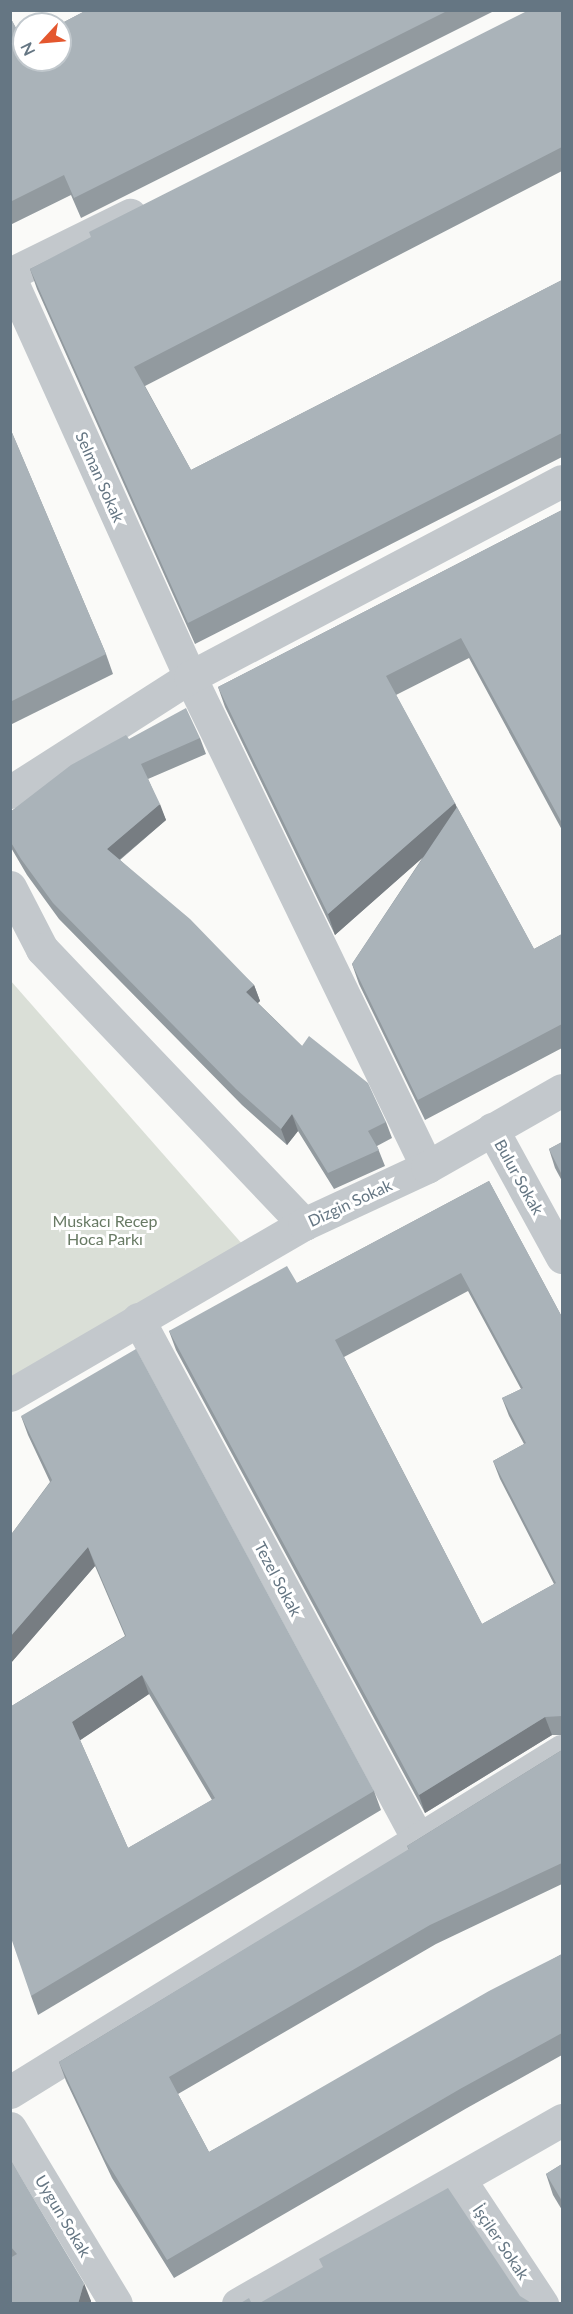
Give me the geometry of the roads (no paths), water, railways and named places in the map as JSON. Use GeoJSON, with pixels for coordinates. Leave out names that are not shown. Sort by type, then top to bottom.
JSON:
{"type":"FeatureCollection","features":[{"type":"Feature","properties":{"kind":"street"},"geometry":{"type":"LineString","coordinates":[[10,276],[158,201]]}},
{"type":"Feature","properties":{"kind":"street","name":"Selman Sokak"},"geometry":{"type":"LineString","coordinates":[[10,276],[190,677],[427,1167]]}},
{"type":"Feature","properties":{"kind":"street"},"geometry":{"type":"LineString","coordinates":[[10,792],[190,677],[562,481]]}},
{"type":"Feature","properties":{"kind":"street"},"geometry":{"type":"LineString","coordinates":[[10,887],[42,949],[304,1224]]}},
{"type":"Feature","properties":{"kind":"street","name":"Dizgin Sokak"},"geometry":{"type":"LineString","coordinates":[[10,1395],[304,1224],[427,1167],[562,1090]]}},
{"type":"Feature","properties":{"kind":"street","name":"Bulur Sokak"},"geometry":{"type":"LineString","coordinates":[[492,1129],[562,1257]]}},
{"type":"Feature","properties":{"kind":"street","name":"Tezel Sokak"},"geometry":{"type":"LineString","coordinates":[[138,1319],[418,1839]]}},
{"type":"Feature","properties":{"kind":"street"},"geometry":{"type":"LineString","coordinates":[[10,2092],[562,1751]]}},
{"type":"Feature","properties":{"kind":"street"},"geometry":{"type":"LineString","coordinates":[[238,2304],[460,2180],[562,2120]]}},
{"type":"Feature","properties":{"kind":"street","name":"Uygun Sokak"},"geometry":{"type":"LineString","coordinates":[[10,2128],[116,2304]]}},
{"type":"Feature","properties":{"kind":"street","name":"İşçiler Sokak"},"geometry":{"type":"LineString","coordinates":[[460,2180],[542,2304]]}},
{"type":"Feature","properties":{"kind":"park label","name":"Muskacı Recep Hoca Parkı"},"geometry":{"type":"Point","coordinates":[105,1230]}}]}
